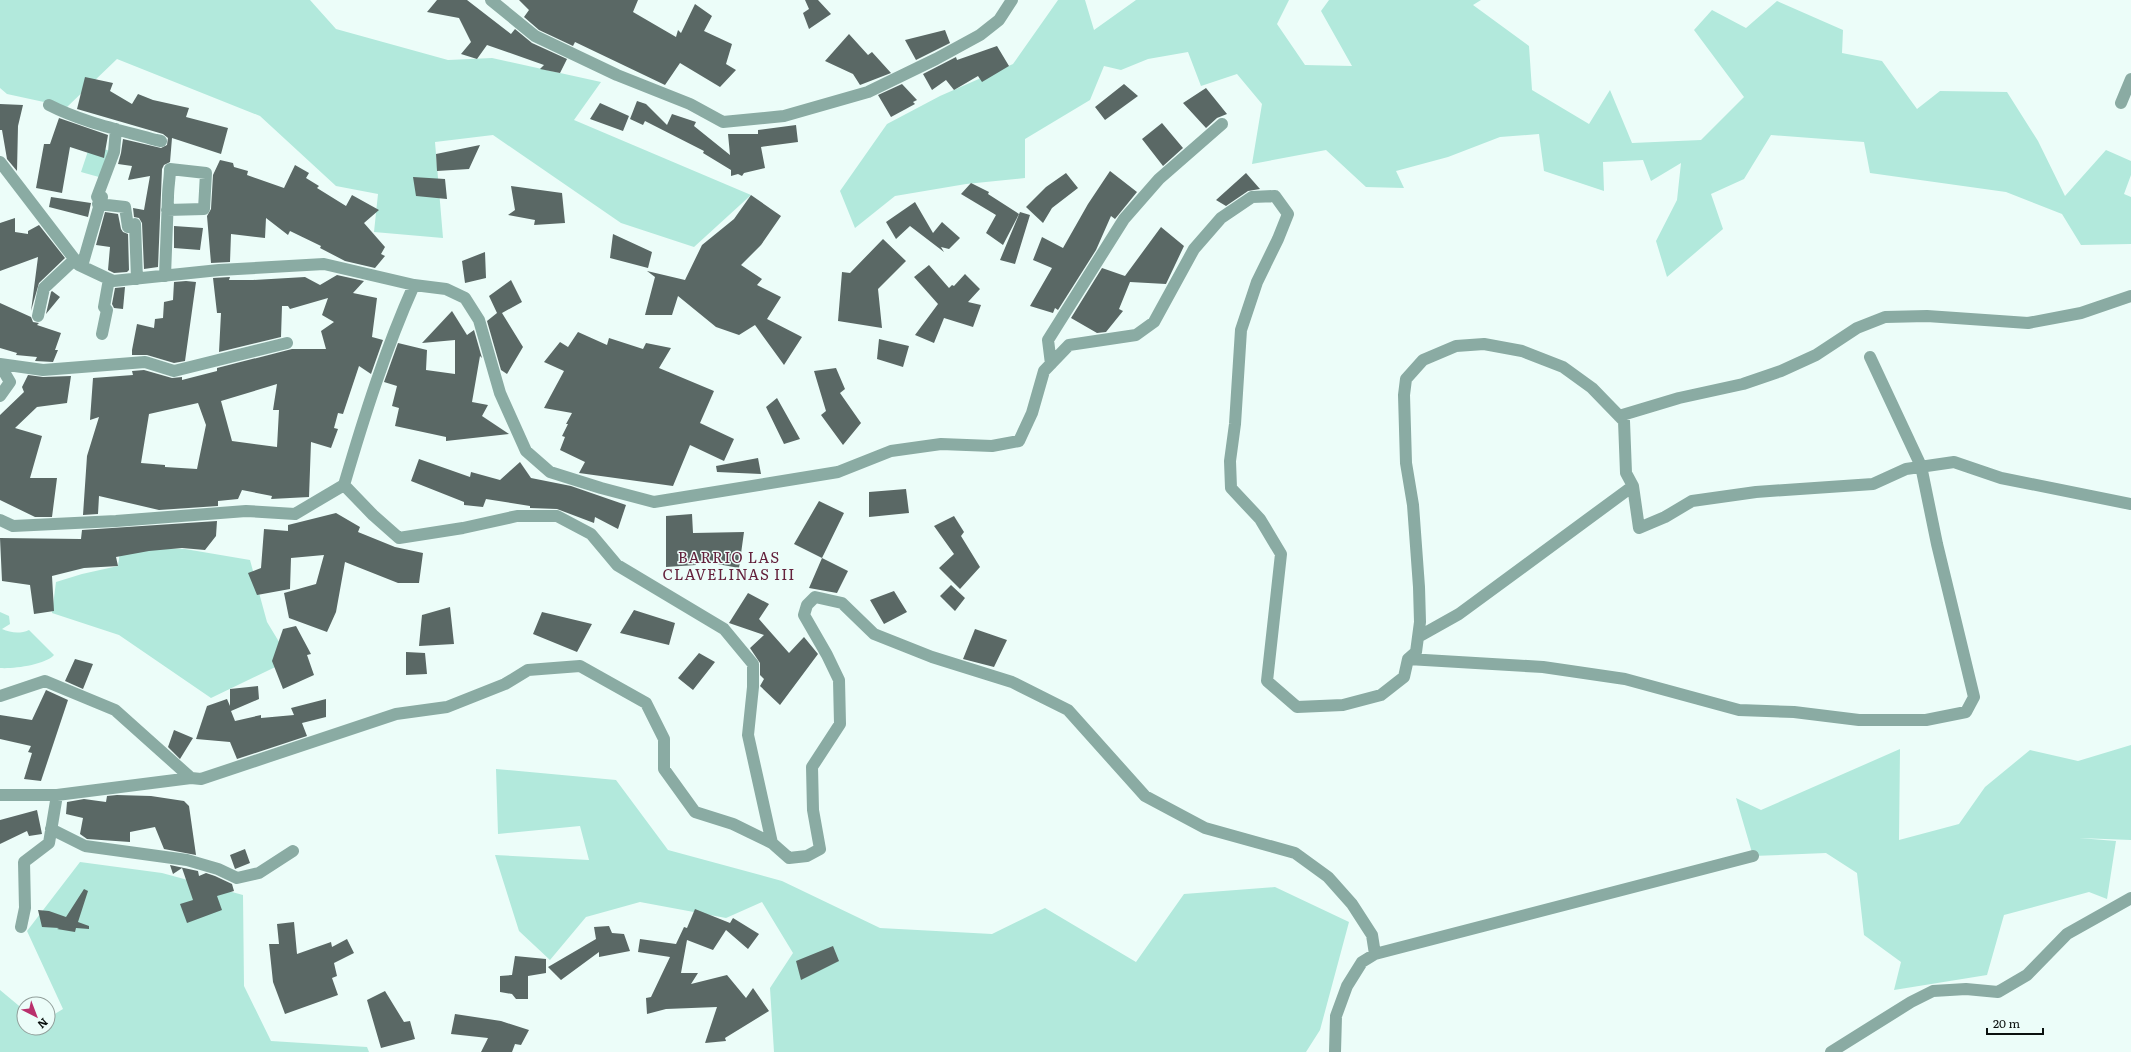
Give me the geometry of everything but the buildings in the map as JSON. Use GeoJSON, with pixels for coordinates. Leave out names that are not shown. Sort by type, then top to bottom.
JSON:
{"type":"FeatureCollection","features":[{"type":"Feature","properties":{"kind":"street"},"geometry":{"type":"LineString","coordinates":[[490,0],[535,36],[617,75],[690,104],[723,122],[784,116],[868,92],[936,59],[980,35],[999,20],[1012,0]]}},
{"type":"Feature","properties":{"kind":"street"},"geometry":{"type":"LineString","coordinates":[[2121,104],[2131,79]]}},
{"type":"Feature","properties":{"kind":"street"},"geometry":{"type":"LineString","coordinates":[[49,106],[116,129],[156,140]]}},
{"type":"Feature","properties":{"kind":"street"},"geometry":{"type":"LineString","coordinates":[[1051,364],[1048,340],[1124,219],[1159,179],[1222,124]]}},
{"type":"Feature","properties":{"kind":"street"},"geometry":{"type":"LineString","coordinates":[[38,316],[44,288],[78,263],[98,204],[102,197],[97,197],[114,152],[116,129]]}},
{"type":"Feature","properties":{"kind":"street"},"geometry":{"type":"LineString","coordinates":[[0,162],[78,263],[113,282],[219,270],[324,264],[414,285],[446,288],[465,298],[479,320],[500,393],[526,451],[550,472],[601,488],[654,502],[838,472],[891,451],[941,444],[992,446],[1019,441],[1032,413],[1044,372],[1069,345],[1136,335],[1154,322],[1194,249],[1221,218],[1252,197],[1275,196],[1288,214],[1278,239],[1257,282],[1241,330],[1235,424],[1230,461],[1231,488],[1260,519],[1281,554],[1267,681],[1297,707],[1343,705],[1381,695],[1404,677],[1408,659],[1416,652],[1420,622],[1417,545],[1413,505],[1406,463],[1404,395],[1406,379],[1423,360],[1456,346],[1484,344],[1522,350],[1562,367],[1592,388],[1624,421],[1626,472],[1633,486],[1639,528],[1665,517],[1692,501],[1756,492],[1873,484],[1906,469],[1954,462],[2001,478],[2131,504]]}},
{"type":"Feature","properties":{"kind":"street"},"geometry":{"type":"LineString","coordinates":[[98,204],[125,207],[128,227],[135,224],[137,279]]}},
{"type":"Feature","properties":{"kind":"street"},"geometry":{"type":"LineString","coordinates":[[165,276],[167,210]]}},
{"type":"Feature","properties":{"kind":"street"},"geometry":{"type":"LineString","coordinates":[[102,334],[107,310],[104,307],[109,280]]}},
{"type":"Feature","properties":{"kind":"street"},"geometry":{"type":"LineString","coordinates":[[0,520],[13,526],[116,521],[246,510],[295,514],[344,485],[376,380],[414,285]]}},
{"type":"Feature","properties":{"kind":"street"},"geometry":{"type":"LineString","coordinates":[[1619,416],[1679,398],[1742,384],[1781,371],[1816,355],[1857,328],[1885,317],[1926,316],[2028,323],[2081,313],[2131,296]]}},
{"type":"Feature","properties":{"kind":"street"},"geometry":{"type":"LineString","coordinates":[[0,364],[43,370],[145,362],[174,371],[286,343]]}},
{"type":"Feature","properties":{"kind":"street"},"geometry":{"type":"LineString","coordinates":[[1408,659],[1427,662],[1543,667],[1625,679],[1739,710],[1794,712],[1859,720],[1926,720],[1966,712],[1974,697],[1937,544],[1921,466],[1870,357]]}},
{"type":"Feature","properties":{"kind":"street"},"geometry":{"type":"LineString","coordinates":[[0,364],[10,382],[0,396]]}},
{"type":"Feature","properties":{"kind":"street"},"geometry":{"type":"LineString","coordinates":[[344,485],[373,515],[399,538],[462,528],[517,516],[557,516],[591,534],[617,566],[724,630],[753,664],[753,687],[748,735],[772,843]]}},
{"type":"Feature","properties":{"kind":"street"},"geometry":{"type":"LineString","coordinates":[[1418,637],[1459,614],[1633,486]]}},
{"type":"Feature","properties":{"kind":"street"},"geometry":{"type":"LineString","coordinates":[[0,795],[57,795],[201,778],[252,763],[396,714],[448,707],[505,684],[528,670],[580,666],[646,703],[664,739],[664,769],[695,812],[733,824],[772,843],[789,858],[807,856],[820,849],[812,810],[812,767],[840,724],[839,680],[827,655],[804,615],[807,605],[815,597],[842,603],[874,634],[932,657],[1012,682],[1068,710],[1145,796],[1206,828],[1295,853],[1328,877],[1352,904],[1372,935],[1375,954]]}},
{"type":"Feature","properties":{"kind":"street"},"geometry":{"type":"LineString","coordinates":[[0,696],[45,680],[115,710],[191,778]]}},
{"type":"Feature","properties":{"kind":"street"},"geometry":{"type":"LineString","coordinates":[[21,927],[25,908],[24,862],[49,844],[57,795]]}},
{"type":"Feature","properties":{"kind":"street"},"geometry":{"type":"LineString","coordinates":[[51,829],[85,846],[187,860],[218,869],[237,878],[259,873],[293,851]]}},
{"type":"Feature","properties":{"kind":"street"},"geometry":{"type":"LineString","coordinates":[[1335,1052],[1336,1016],[1348,986],[1362,962],[1375,954],[1753,856]]}},
{"type":"Feature","properties":{"kind":"street"},"geometry":{"type":"LineString","coordinates":[[1831,1052],[1911,1002],[1933,991],[1966,989],[1998,992],[2027,975],[2067,934],[2131,898]]}},
{"type":"Feature","properties":{"kind":"green space"},"geometry":{"type":"Polygon","coordinates":[[[0,0],[310,0],[336,29],[448,60],[492,58],[601,82],[574,120],[751,195],[694,247],[621,223],[493,135],[435,142],[443,238],[374,232],[378,194],[336,186],[260,116],[117,59],[67,107],[7,94],[0,88],[0,0]]]}},
{"type":"Feature","properties":{"kind":"green space"},"geometry":{"type":"Polygon","coordinates":[[[1058,0],[1085,0],[1094,30],[1136,0],[1289,0],[1277,24],[1305,65],[1352,66],[1321,11],[1329,0],[1481,0],[1473,5],[1529,46],[1532,90],[1589,124],[1610,90],[1632,143],[1701,140],[1744,97],[1694,30],[1712,10],[1746,28],[1777,1],[1843,30],[1842,53],[1882,61],[1917,109],[1940,91],[2007,92],[2038,141],[2065,196],[2106,150],[2131,161],[2131,175],[2124,194],[2131,197],[2131,244],[2081,245],[2062,214],[2006,192],[1870,173],[1864,142],[1771,135],[1744,179],[1711,194],[1723,229],[1667,277],[1656,241],[1677,200],[1681,163],[1651,181],[1643,160],[1603,162],[1604,191],[1544,171],[1539,134],[1500,137],[1448,157],[1396,171],[1404,188],[1366,187],[1326,150],[1252,164],[1262,104],[1237,74],[1201,86],[1188,52],[1148,59],[1121,70],[1104,66],[1090,100],[1025,139],[1025,178],[966,184],[895,196],[855,228],[840,191],[887,124],[940,96],[1013,64],[1058,0]]]}},
{"type":"Feature","properties":{"kind":"green space"},"geometry":{"type":"Polygon","coordinates":[[[90,145],[114,152],[106,179],[81,172],[90,145]]]}},
{"type":"Feature","properties":{"kind":"green space"},"geometry":{"type":"Polygon","coordinates":[[[151,548],[185,549],[250,560],[267,622],[290,660],[211,698],[119,635],[52,613],[56,582],[82,574],[118,566],[120,551],[151,548]]]}},
{"type":"Feature","properties":{"kind":"green space"},"geometry":{"type":"Polygon","coordinates":[[[0,612],[9,616],[10,624],[2,629],[16,632],[29,630],[54,655],[36,664],[13,668],[0,668],[0,612]]]}},
{"type":"Feature","properties":{"kind":"green space"},"geometry":{"type":"Polygon","coordinates":[[[2131,745],[2131,840],[2079,838],[2116,841],[2107,899],[2089,892],[2004,915],[1987,975],[1894,990],[1901,962],[1864,935],[1857,873],[1826,853],[1753,856],[1736,798],[1761,810],[1900,749],[1899,840],[1959,824],[1985,787],[2030,750],[2078,761],[2131,745]]]}},
{"type":"Feature","properties":{"kind":"green space"},"geometry":{"type":"Polygon","coordinates":[[[496,769],[616,780],[668,850],[782,881],[880,928],[992,934],[1045,908],[1136,962],[1184,894],[1275,887],[1349,922],[1320,1030],[1306,1052],[774,1052],[770,988],[793,953],[762,902],[726,918],[640,902],[586,917],[550,960],[519,931],[495,855],[589,860],[580,826],[498,834],[496,769]]]}},
{"type":"Feature","properties":{"kind":"green space"},"geometry":{"type":"Polygon","coordinates":[[[80,862],[162,873],[243,895],[244,986],[271,1041],[367,1047],[369,1052],[0,1052],[0,990],[16,1003],[16,1036],[56,1036],[56,1013],[63,1009],[27,931],[80,862]]]}},
{"type":"Feature","properties":{"kind":"district","name":"BARRIO LAS CLAVELINAS III"},"geometry":{"type":"Point","coordinates":[729,566]}}]}
